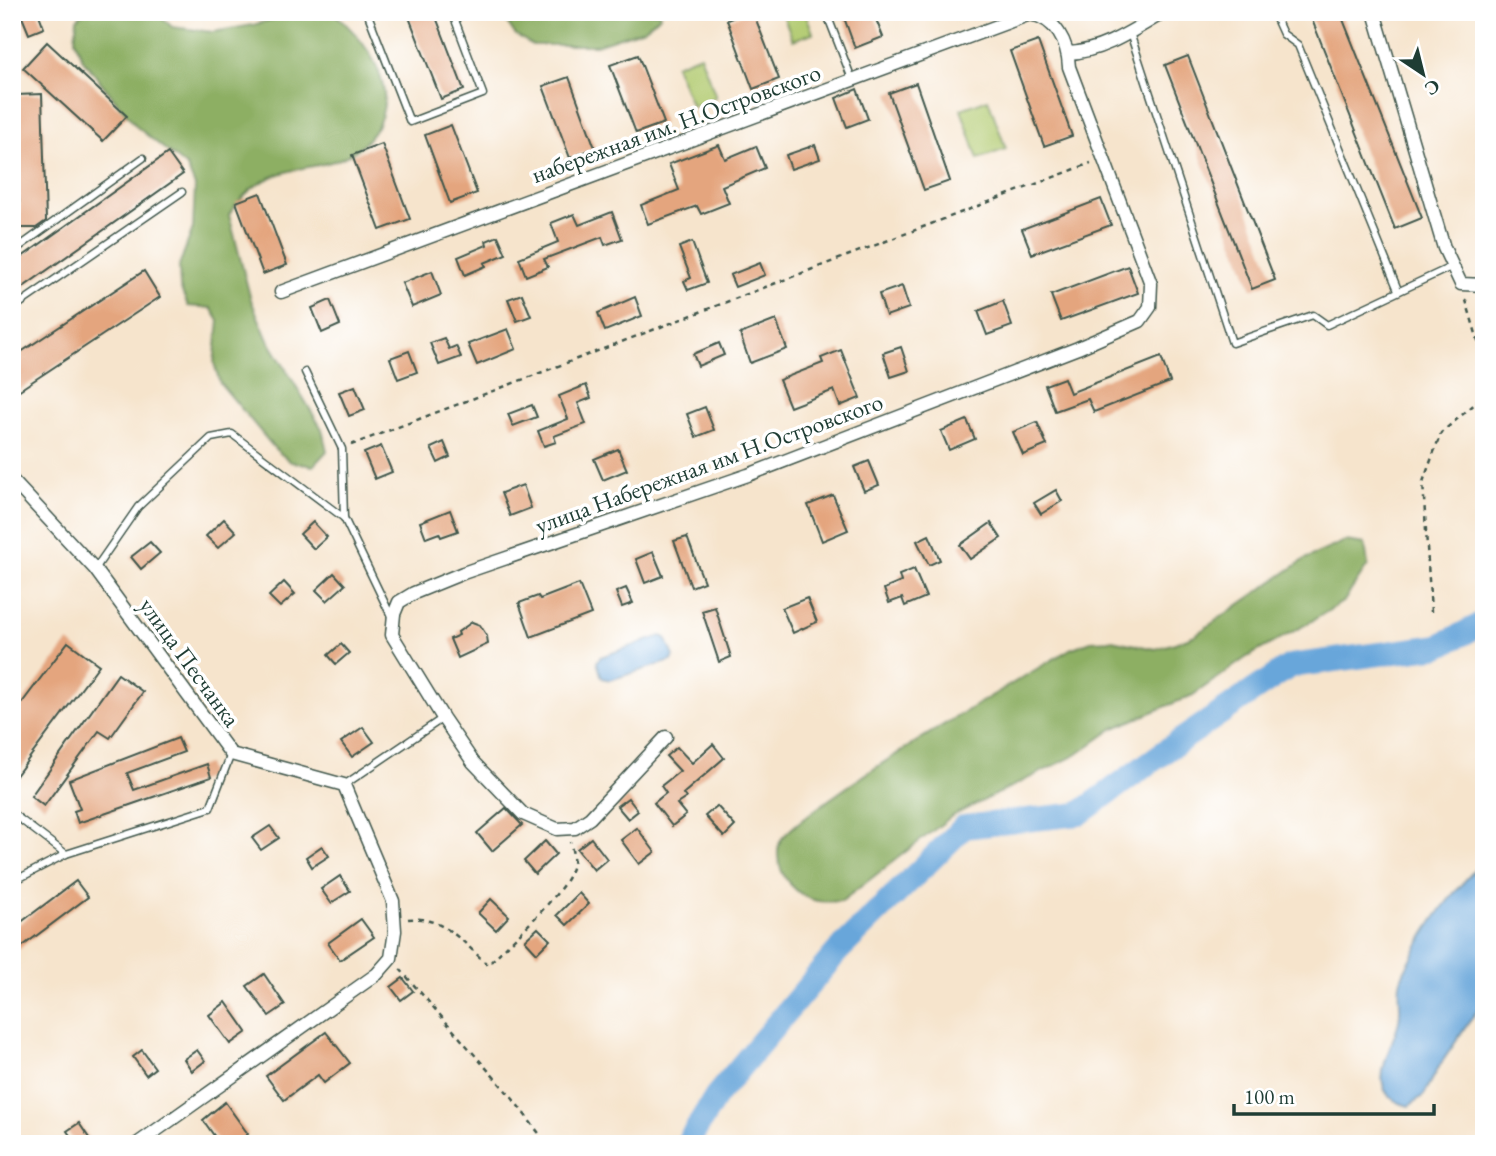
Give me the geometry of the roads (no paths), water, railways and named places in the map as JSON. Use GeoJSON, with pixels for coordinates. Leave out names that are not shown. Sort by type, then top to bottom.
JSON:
{"type":"FeatureCollection","features":[{"type":"Feature","properties":{"kind":"street"},"geometry":{"type":"LineString","coordinates":[[1068,53],[1082,52],[1130,33],[1164,12]]}},
{"type":"Feature","properties":{"kind":"street"},"geometry":{"type":"LineString","coordinates":[[1374,12],[1444,248],[1461,284],[1484,285]]}},
{"type":"Feature","properties":{"kind":"street","name":"набережная им. Н.Островского"},"geometry":{"type":"LineString","coordinates":[[281,292],[1030,14],[1041,16],[1053,23],[1068,53],[1069,67],[1151,284],[1150,306]]}},
{"type":"Feature","properties":{"kind":"street","name":"улица Набережная им Н.Островского"},"geometry":{"type":"LineString","coordinates":[[393,621],[398,602],[414,593],[748,475],[1078,348],[1140,321],[1150,306]]}},
{"type":"Feature","properties":{"kind":"street","name":"улица Песчанка"},"geometry":{"type":"LineString","coordinates":[[12,480],[95,569],[231,754],[344,785]]}},
{"type":"Feature","properties":{"kind":"street"},"geometry":{"type":"LineString","coordinates":[[393,621],[392,635],[473,762],[523,814],[557,829],[575,828],[590,818],[666,737]]}},
{"type":"Feature","properties":{"kind":"street"},"geometry":{"type":"LineString","coordinates":[[137,1144],[377,974],[391,958],[393,901],[344,785]]}},
{"type":"Feature","properties":{"kind":"lane"},"geometry":{"type":"LineString","coordinates":[[367,12],[411,122],[484,94],[452,12]]}},
{"type":"Feature","properties":{"kind":"lane"},"geometry":{"type":"LineString","coordinates":[[826,12],[852,79]]}},
{"type":"Feature","properties":{"kind":"lane"},"geometry":{"type":"LineString","coordinates":[[1273,12],[1283,34],[1298,46],[1398,290]]}},
{"type":"Feature","properties":{"kind":"lane"},"geometry":{"type":"LineString","coordinates":[[1130,33],[1232,343],[1313,315],[1327,326],[1453,266]]}},
{"type":"Feature","properties":{"kind":"lane"},"geometry":{"type":"LineString","coordinates":[[12,252],[143,158]]}},
{"type":"Feature","properties":{"kind":"lane"},"geometry":{"type":"LineString","coordinates":[[12,309],[182,192]]}},
{"type":"Feature","properties":{"kind":"lane"},"geometry":{"type":"LineString","coordinates":[[305,372],[342,449],[344,518],[393,621]]}},
{"type":"Feature","properties":{"kind":"lane"},"geometry":{"type":"LineString","coordinates":[[95,569],[138,507],[211,438],[232,434],[344,518]]}},
{"type":"Feature","properties":{"kind":"lane"},"geometry":{"type":"LineString","coordinates":[[344,785],[443,718]]}},
{"type":"Feature","properties":{"kind":"lane"},"geometry":{"type":"LineString","coordinates":[[12,882],[66,854],[210,808],[231,754]]}},
{"type":"Feature","properties":{"kind":"lane"},"geometry":{"type":"LineString","coordinates":[[12,813],[66,854]]}},
{"type":"Feature","properties":{"kind":"water"},"geometry":{"type":"Polygon","coordinates":[[[661,636],[666,638],[674,656],[672,661],[610,680],[602,678],[597,662],[600,657],[661,636]]]}},
{"type":"Feature","properties":{"kind":"water"},"geometry":{"type":"Polygon","coordinates":[[[1484,860],[1484,1000],[1440,1065],[1424,1095],[1409,1106],[1394,1100],[1386,1092],[1383,1082],[1386,1059],[1400,1016],[1401,981],[1418,945],[1435,919],[1484,860]]]}},
{"type":"Feature","properties":{"kind":"waterway"},"geometry":{"type":"LineString","coordinates":[[687,1144],[716,1096],[837,952],[964,827],[1079,814],[1290,666],[1439,646],[1484,623]]}}]}
